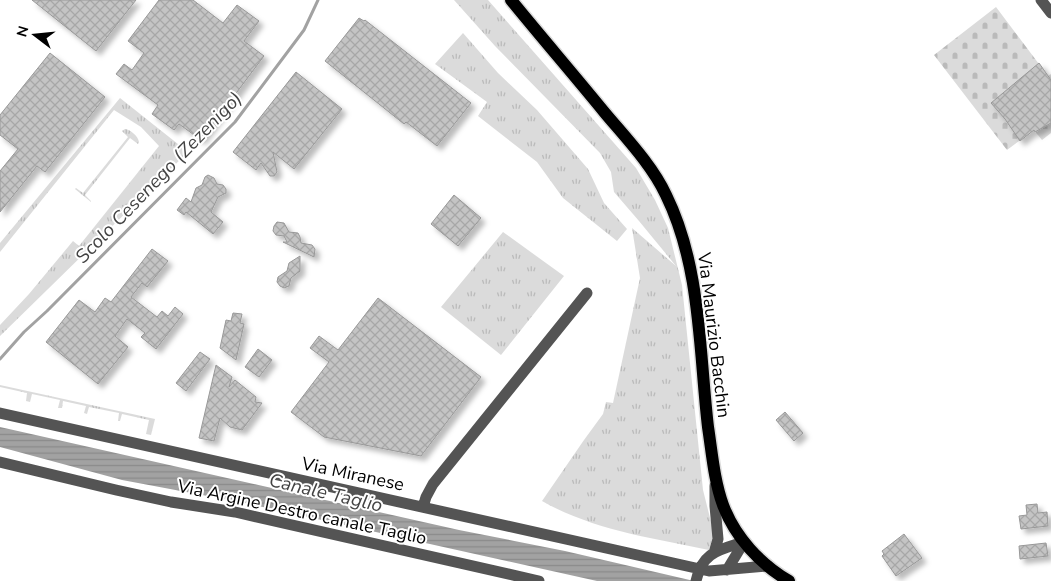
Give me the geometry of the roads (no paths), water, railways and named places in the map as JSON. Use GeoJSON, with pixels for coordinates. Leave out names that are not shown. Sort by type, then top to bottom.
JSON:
{"type":"FeatureCollection","features":[{"type":"Feature","properties":{"kind":"main road","name":"Via Maurizio Bacchin"},"geometry":{"type":"LineString","coordinates":[[510,0],[627,139],[666,193],[680,227],[691,272],[716,476],[724,506],[744,542],[768,566]]}},
{"type":"Feature","properties":{"kind":"main road"},"geometry":{"type":"LineString","coordinates":[[768,566],[789,581]]}},
{"type":"Feature","properties":{"kind":"street"},"geometry":{"type":"LineString","coordinates":[[1041,0],[1051,14]]}},
{"type":"Feature","properties":{"kind":"street"},"geometry":{"type":"LineString","coordinates":[[423,507],[433,484],[587,293]]}},
{"type":"Feature","properties":{"kind":"street","name":"Via Miranese"},"geometry":{"type":"LineString","coordinates":[[0,413],[423,507],[698,575],[709,571],[768,566]]}},
{"type":"Feature","properties":{"kind":"street","name":"Via Argine Destro canale Taglio"},"geometry":{"type":"LineString","coordinates":[[0,462],[116,490],[171,502],[235,512],[539,581]]}},
{"type":"Feature","properties":{"kind":"street"},"geometry":{"type":"LineString","coordinates":[[698,575],[714,553],[718,539],[714,506],[716,476]]}},
{"type":"Feature","properties":{"kind":"street"},"geometry":{"type":"LineString","coordinates":[[714,553],[744,542]]}},
{"type":"Feature","properties":{"kind":"street"},"geometry":{"type":"LineString","coordinates":[[727,570],[744,542]]}},
{"type":"Feature","properties":{"kind":"waterway","name":"Scolo Cesenego (Zezenigo)"},"geometry":{"type":"LineString","coordinates":[[0,359],[24,332],[235,122],[304,30],[318,0]]}},
{"type":"Feature","properties":{"kind":"water label","name":"Canale Taglio"},"geometry":{"type":"Point","coordinates":[326,492]}}]}
